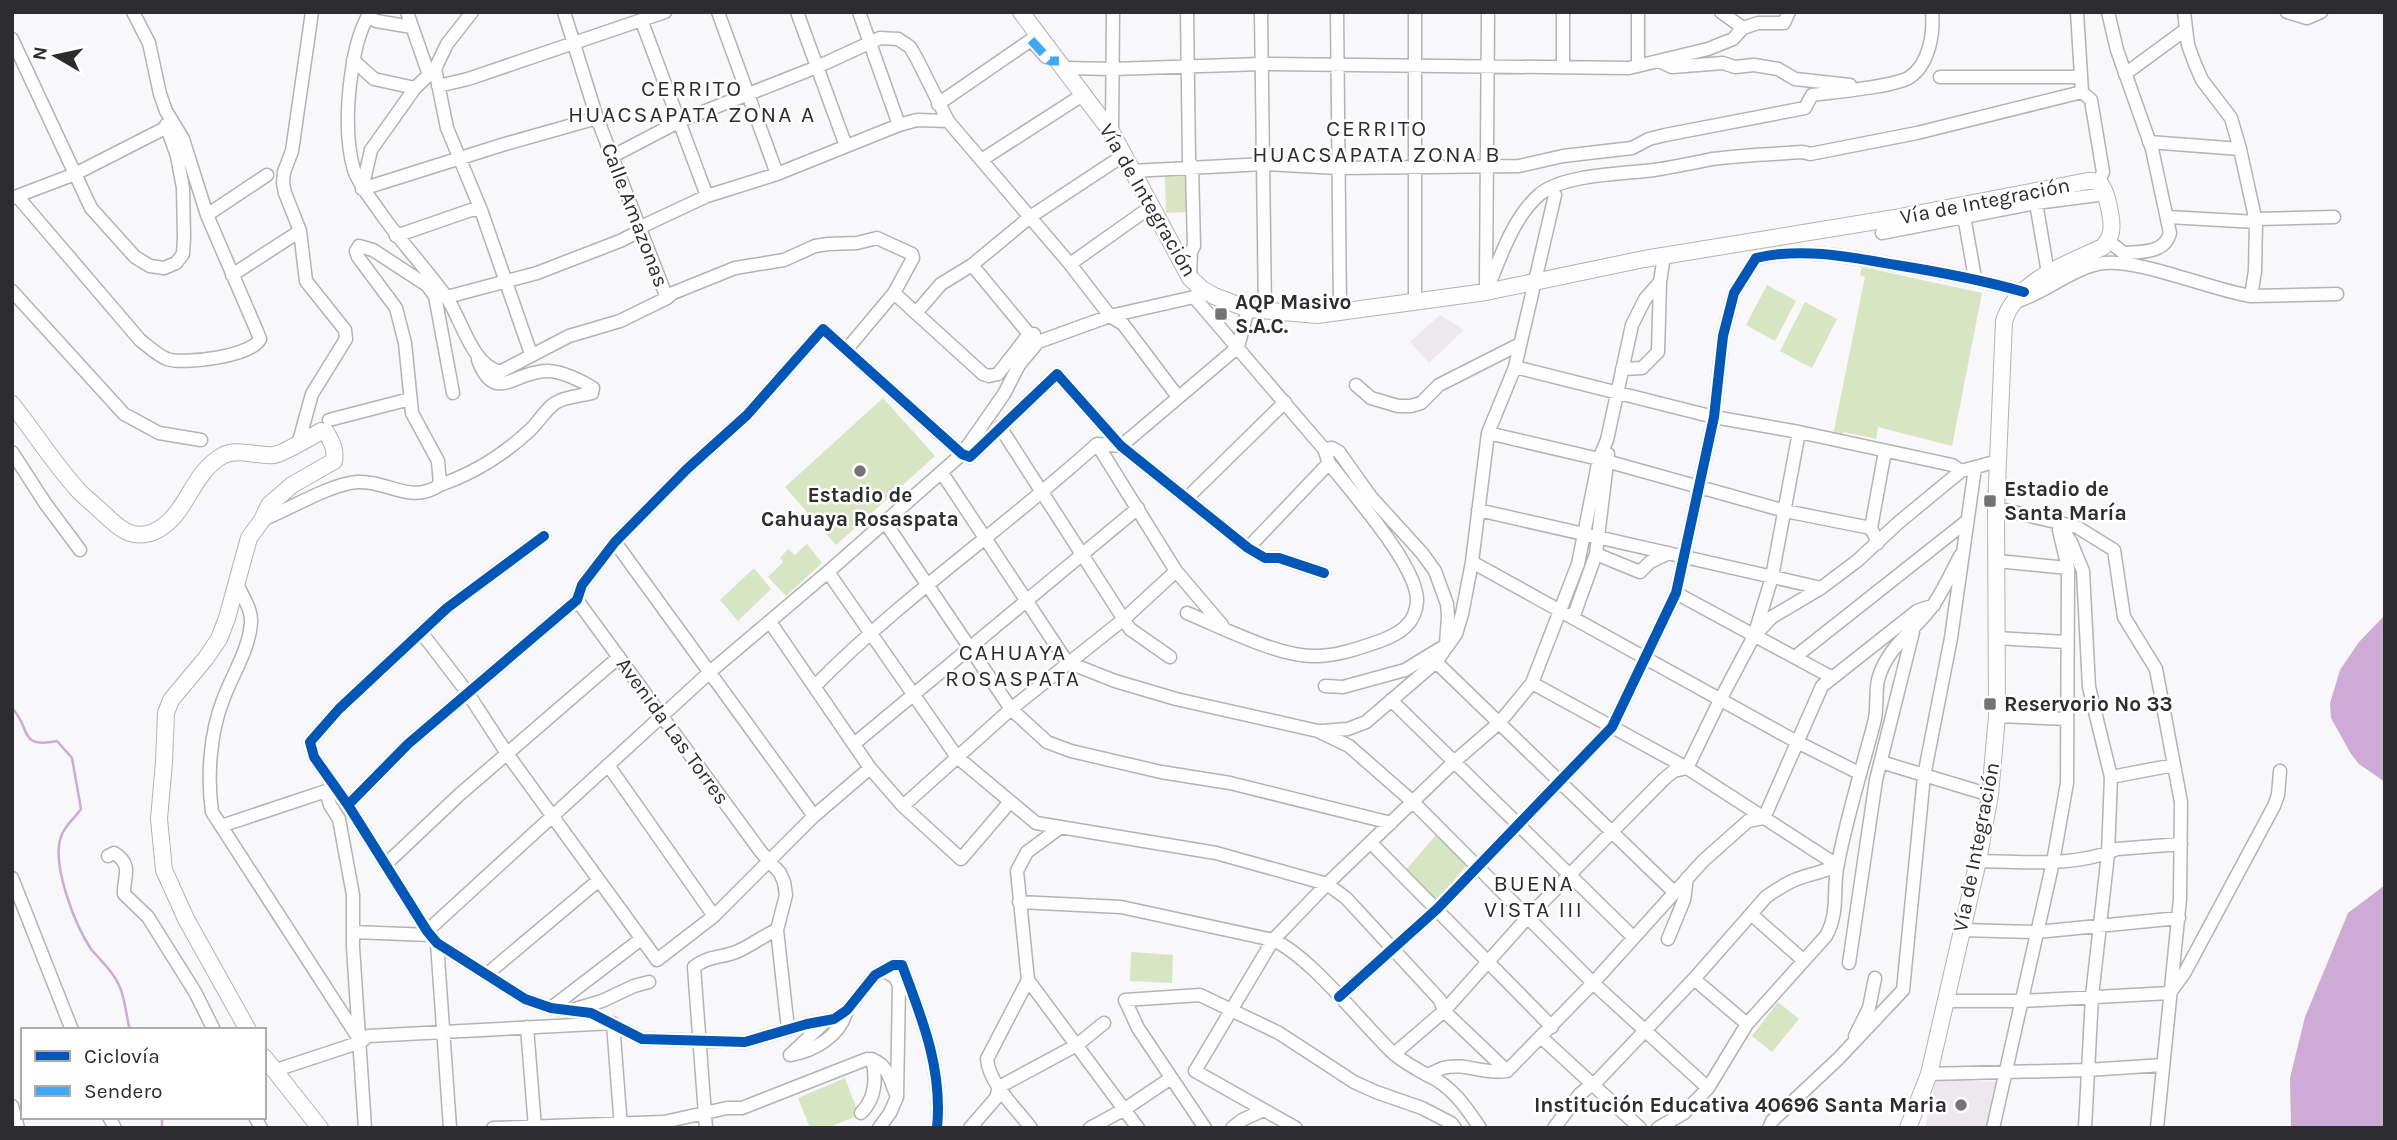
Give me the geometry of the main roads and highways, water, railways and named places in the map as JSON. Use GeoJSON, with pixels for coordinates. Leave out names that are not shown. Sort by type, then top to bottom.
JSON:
{"type":"FeatureCollection","features":[{"type":"Feature","properties":{"kind":"main road","name":"Vía de Integración"},"geometry":{"type":"LineString","coordinates":[[1021,12],[1112,133],[1195,288],[1248,309],[1265,312],[1317,315],[1415,303],[2088,181],[2102,188],[2112,226],[2108,242],[2103,247],[2049,273],[2019,297],[2004,321],[1996,508],[1997,716],[1990,795],[1978,861],[1928,1074],[1908,1128]]}},
{"type":"Feature","properties":{"kind":"main road"},"geometry":{"type":"LineString","coordinates":[[12,404],[77,490],[116,524],[138,535],[155,531],[172,519],[194,484],[220,457],[229,453],[274,455],[321,431],[326,432],[336,452],[334,461],[292,485],[269,505],[249,538],[219,639],[171,699],[166,713],[159,819],[164,870],[186,919],[247,1028]]}},
{"type":"Feature","properties":{"kind":"main road"},"geometry":{"type":"LineString","coordinates":[[266,1058],[320,1128]]}},
{"type":"Feature","properties":{"kind":"waterway"},"geometry":{"type":"LineString","coordinates":[[12,708],[31,740],[45,743],[57,741],[72,758],[81,809],[61,835],[59,852],[63,880],[72,911],[85,939],[113,974],[121,989],[130,1028]]}},
{"type":"Feature","properties":{"kind":"waterway"},"geometry":{"type":"LineString","coordinates":[[162,1119],[162,1128]]}},
{"type":"Feature","properties":{"kind":"place","name":"AQP Masivo S.A.C."},"geometry":{"type":"Point","coordinates":[1221,314]}},
{"type":"Feature","properties":{"kind":"place","name":"Estadio de Cahuaya Rosaspata"},"geometry":{"type":"Point","coordinates":[860,471]}},
{"type":"Feature","properties":{"kind":"place","name":"Estadio de Santa María"},"geometry":{"type":"Point","coordinates":[1990,501]}},
{"type":"Feature","properties":{"kind":"place","name":"Reservorio Nº 33"},"geometry":{"type":"Point","coordinates":[1990,704]}},
{"type":"Feature","properties":{"kind":"place","name":"Institución Educativa 40696 Santa Maria"},"geometry":{"type":"Point","coordinates":[1961,1105]}},
{"type":"Feature","properties":{"kind":"district","name":"CERRITO HUACSAPATA ZONA A"},"geometry":{"type":"Point","coordinates":[692,101]}},
{"type":"Feature","properties":{"kind":"district","name":"CERRITO HUACSAPATA ZONA B"},"geometry":{"type":"Point","coordinates":[1377,141]}},
{"type":"Feature","properties":{"kind":"district","name":"CAHUAYA ROSASPATA"},"geometry":{"type":"Point","coordinates":[1013,665]}},
{"type":"Feature","properties":{"kind":"district","name":"BUENA VISTA III"},"geometry":{"type":"Point","coordinates":[1534,896]}}]}
